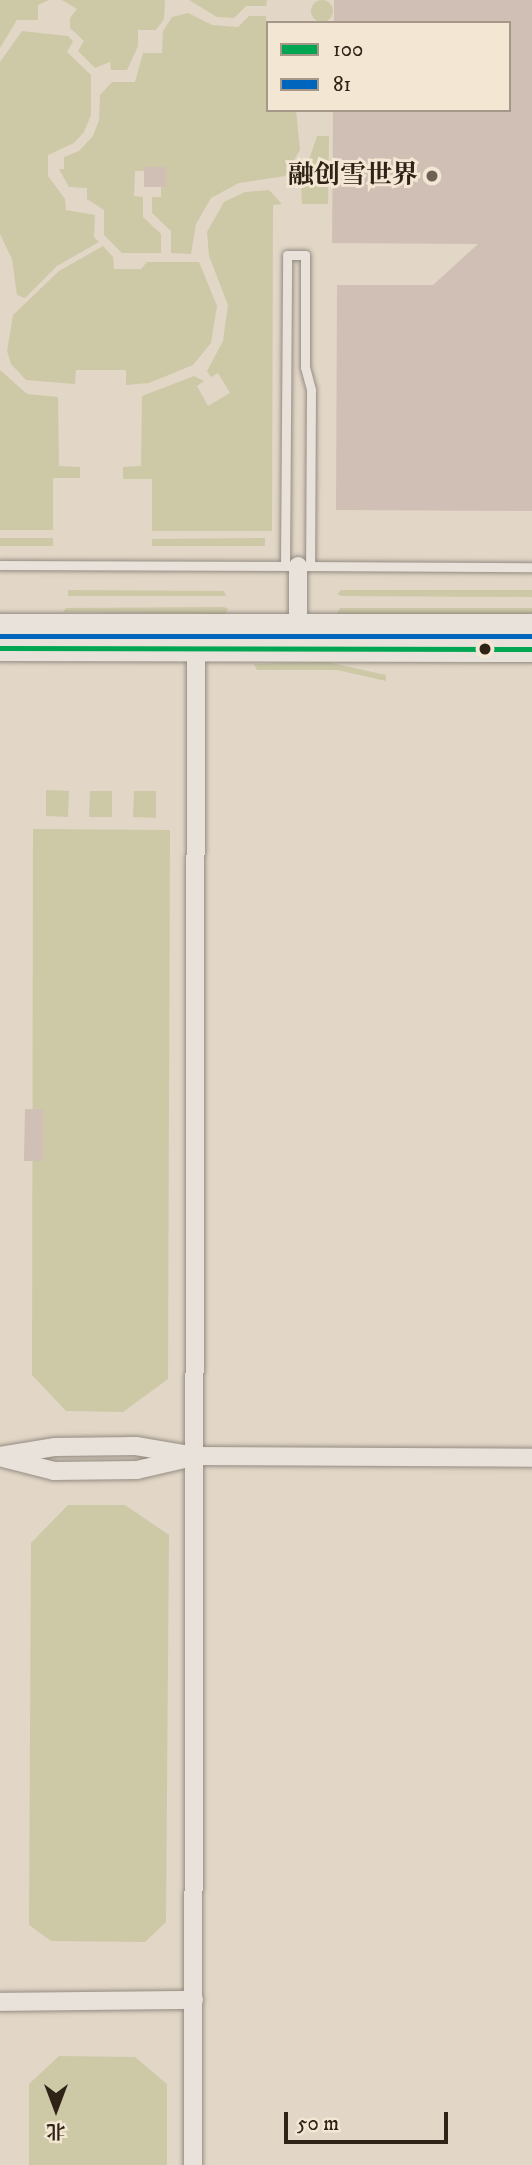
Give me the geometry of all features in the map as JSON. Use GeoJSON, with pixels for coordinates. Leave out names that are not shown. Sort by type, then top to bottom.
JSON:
{"type":"FeatureCollection","features":[{"type":"Feature","properties":{"kind":"street"},"geometry":{"type":"LineString","coordinates":[[297,566],[298,626]]}},
{"type":"Feature","properties":{"kind":"street"},"geometry":{"type":"LineString","coordinates":[[0,626],[196,637],[532,649]]}},
{"type":"Feature","properties":{"kind":"street"},"geometry":{"type":"LineString","coordinates":[[0,648],[196,637],[298,626],[532,627]]}},
{"type":"Feature","properties":{"kind":"street"},"geometry":{"type":"LineString","coordinates":[[193,2165],[196,637]]}},
{"type":"Feature","properties":{"kind":"street"},"geometry":{"type":"LineString","coordinates":[[0,1456],[55,1447],[136,1446],[196,1456],[532,1458]]}},
{"type":"Feature","properties":{"kind":"street"},"geometry":{"type":"LineString","coordinates":[[0,1456],[68,1471],[137,1470],[196,1456]]}},
{"type":"Feature","properties":{"kind":"street"},"geometry":{"type":"LineString","coordinates":[[0,2002],[194,2000]]}},
{"type":"Feature","properties":{"kind":"lane"},"geometry":{"type":"LineString","coordinates":[[287,256],[305,256],[305,367],[312,390],[297,566],[287,256]]}},
{"type":"Feature","properties":{"kind":"lane"},"geometry":{"type":"LineString","coordinates":[[0,565],[532,567]]}},
{"type":"Feature","properties":{"kind":"shaded area"},"geometry":{"type":"Polygon","coordinates":[[[0,0],[49,0],[38,5],[38,20],[17,20],[0,48],[0,0]]]}},
{"type":"Feature","properties":{"kind":"shaded area"},"geometry":{"type":"Polygon","coordinates":[[[62,0],[165,0],[164,19],[156,30],[138,30],[138,46],[127,70],[111,70],[110,62],[95,68],[78,51],[84,41],[70,28],[70,18],[77,9],[62,0]]]}},
{"type":"Feature","properties":{"kind":"shaded area"},"geometry":{"type":"Polygon","coordinates":[[[189,0],[267,0],[266,6],[246,6],[234,18],[217,17],[189,0]]]}},
{"type":"Feature","properties":{"kind":"shaded area"},"geometry":{"type":"Polygon","coordinates":[[[322,0],[330,3],[330,19],[314,19],[311,11],[314,3],[322,0]]]}},
{"type":"Feature","properties":{"kind":"shaded area"},"geometry":{"type":"Polygon","coordinates":[[[188,13],[212,25],[238,27],[249,16],[266,16],[266,112],[296,112],[300,150],[285,176],[239,183],[211,198],[196,224],[191,254],[171,253],[171,231],[152,213],[152,197],[161,197],[161,171],[135,171],[134,196],[143,197],[143,217],[161,234],[161,253],[122,253],[104,235],[104,210],[87,199],[87,188],[69,187],[59,169],[64,169],[64,157],[79,151],[93,136],[99,120],[100,95],[112,82],[135,82],[143,53],[162,53],[163,31],[172,17],[188,13]]]}},
{"type":"Feature","properties":{"kind":"shaded area"},"geometry":{"type":"Polygon","coordinates":[[[22,31],[68,36],[73,41],[67,52],[91,75],[91,115],[84,132],[74,143],[48,155],[48,176],[65,199],[66,210],[95,215],[94,237],[99,242],[57,266],[25,298],[17,295],[12,259],[0,234],[0,62],[22,31]]]}},
{"type":"Feature","properties":{"kind":"shaded area"},"geometry":{"type":"Polygon","coordinates":[[[317,136],[329,136],[328,204],[302,204],[301,183],[317,136]]]}},
{"type":"Feature","properties":{"kind":"shaded area"},"geometry":{"type":"Polygon","coordinates":[[[269,190],[282,204],[273,205],[272,531],[152,531],[152,479],[123,479],[123,467],[141,466],[142,396],[194,376],[204,381],[197,386],[208,406],[230,393],[218,373],[211,377],[207,371],[223,341],[228,305],[209,256],[207,232],[224,202],[245,192],[269,190]]]}},
{"type":"Feature","properties":{"kind":"shaded area"},"geometry":{"type":"Polygon","coordinates":[[[103,246],[113,257],[114,269],[141,269],[147,262],[199,262],[217,306],[211,343],[193,365],[149,383],[126,385],[126,370],[76,370],[75,384],[26,380],[11,364],[7,351],[13,315],[59,271],[103,246]]]}},
{"type":"Feature","properties":{"kind":"shaded area"},"geometry":{"type":"Polygon","coordinates":[[[0,370],[27,394],[58,397],[59,466],[80,467],[80,478],[53,478],[53,530],[0,530],[0,370]]]}},
{"type":"Feature","properties":{"kind":"shaded area"},"geometry":{"type":"Polygon","coordinates":[[[0,538],[53,538],[53,546],[0,546],[0,538]]]}},
{"type":"Feature","properties":{"kind":"shaded area"},"geometry":{"type":"Polygon","coordinates":[[[265,538],[265,546],[152,546],[152,539],[265,538]]]}},
{"type":"Feature","properties":{"kind":"shaded area"},"geometry":{"type":"Polygon","coordinates":[[[68,590],[224,591],[226,596],[68,596],[68,590]]]}},
{"type":"Feature","properties":{"kind":"shaded area"},"geometry":{"type":"Polygon","coordinates":[[[341,590],[532,590],[532,597],[341,596],[337,594],[341,590]]]}},
{"type":"Feature","properties":{"kind":"shaded area"},"geometry":{"type":"Polygon","coordinates":[[[66,608],[228,609],[225,614],[63,612],[66,608]]]}},
{"type":"Feature","properties":{"kind":"shaded area"},"geometry":{"type":"Polygon","coordinates":[[[340,608],[532,608],[532,617],[336,615],[340,608]]]}},
{"type":"Feature","properties":{"kind":"shaded area"},"geometry":{"type":"Polygon","coordinates":[[[327,662],[386,675],[386,681],[337,670],[257,670],[254,664],[327,662]]]}},
{"type":"Feature","properties":{"kind":"shaded area"},"geometry":{"type":"Polygon","coordinates":[[[46,790],[69,791],[68,817],[46,816],[46,790]]]}},
{"type":"Feature","properties":{"kind":"shaded area"},"geometry":{"type":"Polygon","coordinates":[[[90,791],[112,791],[112,817],[89,817],[90,791]]]}},
{"type":"Feature","properties":{"kind":"shaded area"},"geometry":{"type":"Polygon","coordinates":[[[134,791],[156,791],[156,818],[133,817],[134,791]]]}},
{"type":"Feature","properties":{"kind":"shaded area"},"geometry":{"type":"Polygon","coordinates":[[[33,829],[170,830],[168,1379],[123,1412],[66,1411],[32,1375],[33,829]]]}},
{"type":"Feature","properties":{"kind":"shaded area"},"geometry":{"type":"Polygon","coordinates":[[[68,1505],[125,1505],[169,1535],[166,1922],[145,1942],[51,1941],[29,1925],[31,1543],[68,1505]]]}},
{"type":"Feature","properties":{"kind":"shaded area"},"geometry":{"type":"Polygon","coordinates":[[[59,2056],[135,2057],[167,2084],[167,2165],[29,2165],[29,2084],[59,2056]]]}},
{"type":"Feature","properties":{"kind":"building"},"geometry":{"type":"Polygon","coordinates":[[[334,0],[532,0],[532,511],[336,510],[337,285],[433,285],[478,244],[332,243],[333,112],[511,112],[511,21],[334,21],[334,0]]]}},
{"type":"Feature","properties":{"kind":"building"},"geometry":{"type":"Polygon","coordinates":[[[144,167],[166,167],[166,187],[144,187],[144,167]]]}},
{"type":"Feature","properties":{"kind":"building"},"geometry":{"type":"Polygon","coordinates":[[[25,1109],[43,1109],[43,1161],[24,1161],[25,1109]]]}},
{"type":"Feature","properties":{"kind":"transit line","name":"81"},"geometry":{"type":"LineString","coordinates":[[0,636],[532,636]]}},
{"type":"Feature","properties":{"kind":"transit line","name":"100"},"geometry":{"type":"LineString","coordinates":[[0,648],[532,649]]}},
{"type":"Feature","properties":{"kind":"place","name":"融创雪世界"},"geometry":{"type":"Point","coordinates":[432,176]}}]}
